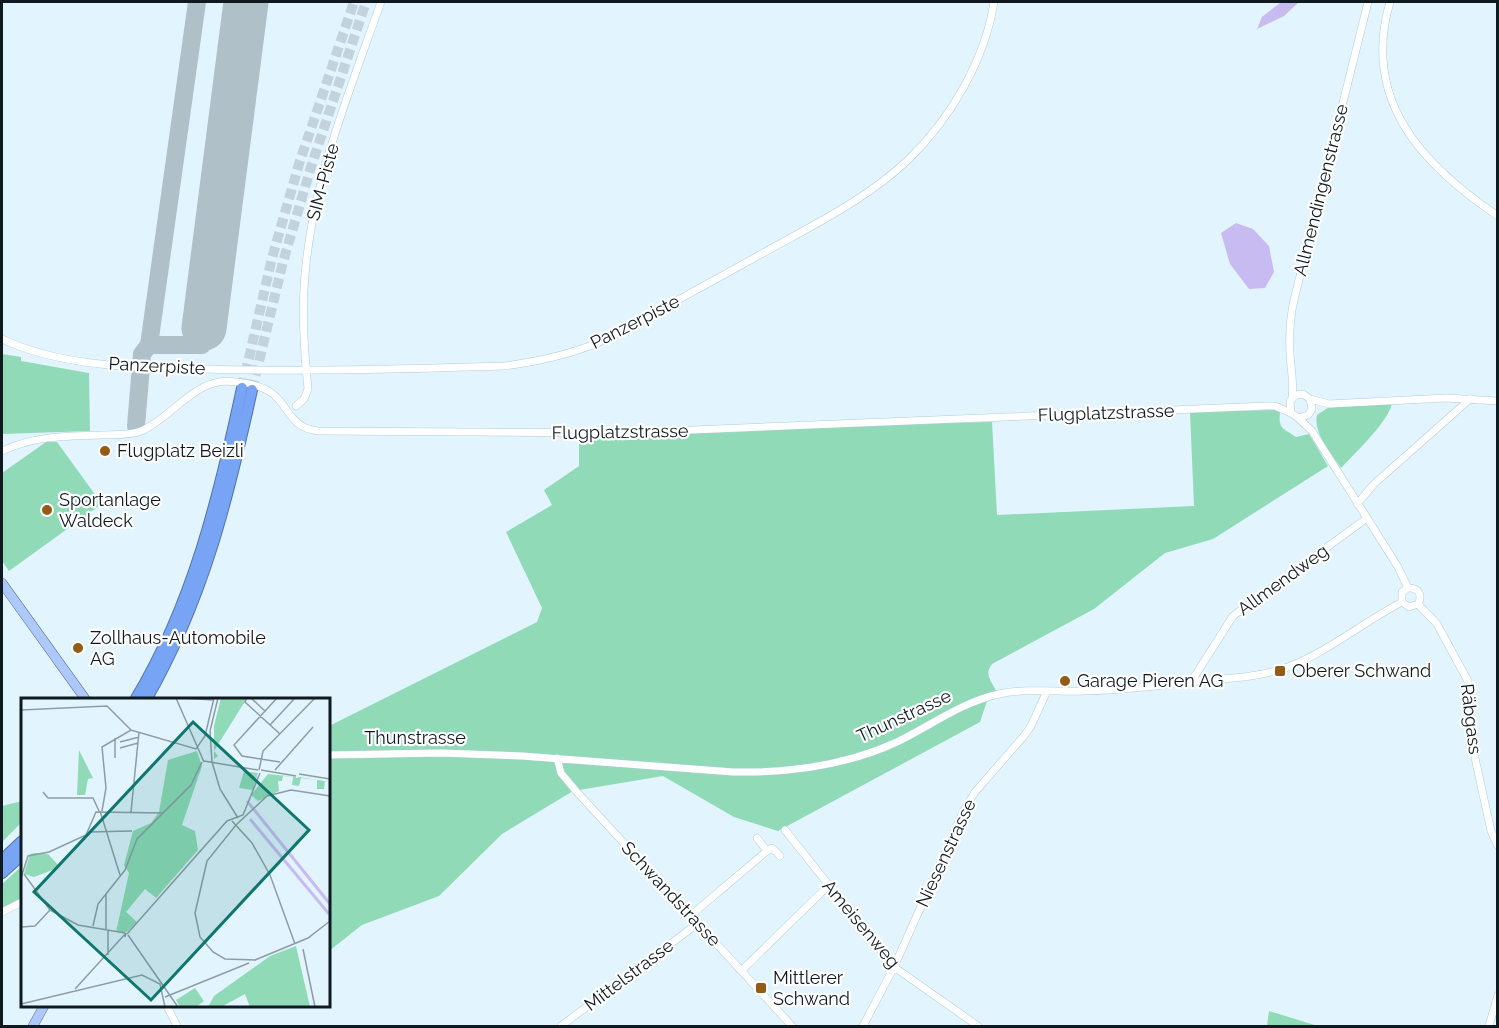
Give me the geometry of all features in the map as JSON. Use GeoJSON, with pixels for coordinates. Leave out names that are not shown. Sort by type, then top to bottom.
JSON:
{"type":"FeatureCollection","features":[{"type":"Feature","properties":{"kind":"highway"},"geometry":{"type":"LineString","coordinates":[[136,698],[168,638],[194,574],[247,389],[229,491],[203,578],[173,651],[147,698]]}},
{"type":"Feature","properties":{"kind":"highway"},"geometry":{"type":"LineString","coordinates":[[2,860],[21,842]]}},
{"type":"Feature","properties":{"kind":"highway"},"geometry":{"type":"LineString","coordinates":[[2,873],[21,856]]}},
{"type":"Feature","properties":{"kind":"main road"},"geometry":{"type":"LineString","coordinates":[[2,583],[85,698]]}},
{"type":"Feature","properties":{"kind":"main road"},"geometry":{"type":"LineString","coordinates":[[33,1026],[43,1007]]}},
{"type":"Feature","properties":{"kind":"street","name":"SIM-Piste"},"geometry":{"type":"LineString","coordinates":[[296,406],[306,394],[304,287],[314,213],[344,108],[381,2]]}},
{"type":"Feature","properties":{"kind":"street","name":"Panzerpiste"},"geometry":{"type":"LineString","coordinates":[[2,339],[47,354],[92,362],[140,367],[228,370],[504,366],[578,350],[617,334],[829,216],[891,175],[923,144],[956,99],[978,54],[994,2]]}},
{"type":"Feature","properties":{"kind":"street","name":"Allmendingenstrasse"},"geometry":{"type":"LineString","coordinates":[[1291,399],[1293,381],[1290,330],[1294,300],[1368,2]]}},
{"type":"Feature","properties":{"kind":"street"},"geometry":{"type":"LineString","coordinates":[[1390,2],[1384,28],[1383,65],[1398,115],[1412,139],[1438,170],[1497,216]]}},
{"type":"Feature","properties":{"kind":"street"},"geometry":{"type":"LineString","coordinates":[[228,370],[229,381]]}},
{"type":"Feature","properties":{"kind":"street","name":"Flugplatzstrasse"},"geometry":{"type":"LineString","coordinates":[[2,451],[39,438],[126,434],[141,431],[203,387],[215,382],[229,381],[266,389],[297,423],[306,429],[319,431],[633,433],[1275,406],[1291,399]]}},
{"type":"Feature","properties":{"kind":"street"},"geometry":{"type":"LineString","coordinates":[[1293,381],[1303,394],[1329,404],[1446,398],[1497,401]]}},
{"type":"Feature","properties":{"kind":"street"},"geometry":{"type":"LineString","coordinates":[[1303,394],[1291,399],[1289,407],[1294,415],[1312,431],[1398,567],[1408,588]]}},
{"type":"Feature","properties":{"kind":"street"},"geometry":{"type":"LineString","coordinates":[[1311,399],[1313,405],[1310,413],[1312,431]]}},
{"type":"Feature","properties":{"kind":"street"},"geometry":{"type":"LineString","coordinates":[[1358,504],[1378,480],[1470,399]]}},
{"type":"Feature","properties":{"kind":"street"},"geometry":{"type":"LineString","coordinates":[[1294,415],[1305,417],[1329,404]]}},
{"type":"Feature","properties":{"kind":"street","name":"Flugplatzstrasse"},"geometry":{"type":"LineString","coordinates":[[1275,406],[1294,415]]}},
{"type":"Feature","properties":{"kind":"street","name":"Allmendweg"},"geometry":{"type":"LineString","coordinates":[[1191,682],[1230,619],[1367,518]]}},
{"type":"Feature","properties":{"kind":"street"},"geometry":{"type":"LineString","coordinates":[[1408,588],[1414,588],[1419,592],[1421,598],[1418,604],[1410,607],[1402,602],[1402,592],[1408,588]]}},
{"type":"Feature","properties":{"kind":"street","name":"Thunstrasse"},"geometry":{"type":"LineString","coordinates":[[330,755],[441,753],[557,758],[733,772],[761,773],[799,770],[846,760],[891,744],[986,697],[1013,692],[1100,691],[1259,674],[1284,669],[1313,655],[1402,602]]}},
{"type":"Feature","properties":{"kind":"street","name":"Räbgass"},"geometry":{"type":"LineString","coordinates":[[1418,604],[1437,624],[1468,681],[1476,758],[1491,831],[1497,846]]}},
{"type":"Feature","properties":{"kind":"street","name":"Niesenstrasse"},"geometry":{"type":"LineString","coordinates":[[863,1026],[894,967],[964,810],[979,788],[1031,726],[1047,691]]}},
{"type":"Feature","properties":{"kind":"street","name":"Schwandstrasse"},"geometry":{"type":"LineString","coordinates":[[557,758],[564,778],[792,1026]]}},
{"type":"Feature","properties":{"kind":"street","name":"Ameisenweg"},"geometry":{"type":"LineString","coordinates":[[785,830],[894,967],[978,1026]]}},
{"type":"Feature","properties":{"kind":"street"},"geometry":{"type":"LineString","coordinates":[[757,838],[767,851]]}},
{"type":"Feature","properties":{"kind":"street"},"geometry":{"type":"LineString","coordinates":[[690,916],[767,851],[772,848],[780,856]]}},
{"type":"Feature","properties":{"kind":"street"},"geometry":{"type":"LineString","coordinates":[[741,970],[825,888]]}},
{"type":"Feature","properties":{"kind":"street"},"geometry":{"type":"LineString","coordinates":[[2,912],[21,902]]}},
{"type":"Feature","properties":{"kind":"street","name":"Mittelstrasse"},"geometry":{"type":"LineString","coordinates":[[561,1026],[697,924]]}},
{"type":"Feature","properties":{"kind":"street"},"geometry":{"type":"LineString","coordinates":[[1489,1026],[1497,995]]}},
{"type":"Feature","properties":{"kind":"street"},"geometry":{"type":"LineString","coordinates":[[168,1007],[177,1026]]}},
{"type":"Feature","properties":{"kind":"green space"},"geometry":{"type":"Polygon","coordinates":[[[2,354],[21,357],[21,361],[89,373],[90,431],[2,434],[2,354]]]}},
{"type":"Feature","properties":{"kind":"green space"},"geometry":{"type":"Polygon","coordinates":[[[1392,404],[1377,429],[1341,468],[1320,436],[1316,422],[1317,415],[1329,407],[1392,404]]]}},
{"type":"Feature","properties":{"kind":"green space"},"geometry":{"type":"Polygon","coordinates":[[[1276,410],[1280,412],[1280,422],[1285,430],[1296,437],[1309,434],[1328,466],[1213,539],[1165,553],[1094,609],[992,664],[988,674],[996,691],[989,695],[980,722],[778,831],[734,817],[663,776],[573,791],[502,834],[439,896],[362,925],[330,950],[330,726],[537,622],[542,608],[506,532],[552,505],[544,490],[579,466],[579,437],[674,438],[698,427],[992,422],[997,515],[1194,506],[1190,412],[1276,410]]]}},
{"type":"Feature","properties":{"kind":"green space","name":"Sportanlage Waldeck"},"geometry":{"type":"Polygon","coordinates":[[[46,442],[57,442],[99,500],[99,506],[9,571],[2,561],[2,473],[46,442]]]}},
{"type":"Feature","properties":{"kind":"green space"},"geometry":{"type":"Polygon","coordinates":[[[21,801],[21,823],[2,842],[2,806],[21,801]]]}},
{"type":"Feature","properties":{"kind":"green space"},"geometry":{"type":"Polygon","coordinates":[[[21,867],[21,900],[2,909],[2,884],[21,867]]]}},
{"type":"Feature","properties":{"kind":"green space"},"geometry":{"type":"Polygon","coordinates":[[[1269,1011],[1318,1026],[1267,1026],[1269,1011]]]}},
{"type":"Feature","properties":{"kind":"shaded area"},"geometry":{"type":"Polygon","coordinates":[[[1281,2],[1299,2],[1284,16],[1257,29],[1262,17],[1281,2]]]}},
{"type":"Feature","properties":{"kind":"shaded area"},"geometry":{"type":"Polygon","coordinates":[[[1236,223],[1253,229],[1269,246],[1274,272],[1265,288],[1249,289],[1230,264],[1221,233],[1236,223]]]}},
{"type":"Feature","properties":{"kind":"taxiway"},"geometry":{"type":"LineString","coordinates":[[136,426],[142,354],[149,345],[197,2]]}},
{"type":"Feature","properties":{"kind":"taxiway"},"geometry":{"type":"LineString","coordinates":[[149,345],[202,345],[204,328]]}},
{"type":"Feature","properties":{"kind":"runway"},"geometry":{"type":"LineString","coordinates":[[204,328],[246,2]]}},
{"type":"Feature","properties":{"kind":"tunnel"},"geometry":{"type":"LineString","coordinates":[[242,388],[272,258],[299,164],[354,2]]}},
{"type":"Feature","properties":{"kind":"tunnel"},"geometry":{"type":"LineString","coordinates":[[252,390],[283,262],[311,167],[366,2]]}},
{"type":"Feature","properties":{"kind":"place","name":"Flugplatz Beizli"},"geometry":{"type":"Point","coordinates":[105,451]}},
{"type":"Feature","properties":{"kind":"place","name":"Sportanlage Waldeck"},"geometry":{"type":"Point","coordinates":[47,510]}},
{"type":"Feature","properties":{"kind":"place","name":"Zollhaus-Automobile AG"},"geometry":{"type":"Point","coordinates":[78,648]}},
{"type":"Feature","properties":{"kind":"place","name":"Oberer Schwand"},"geometry":{"type":"Point","coordinates":[1280,671]}},
{"type":"Feature","properties":{"kind":"place","name":"Garage Pieren AG"},"geometry":{"type":"Point","coordinates":[1065,681]}},
{"type":"Feature","properties":{"kind":"place","name":"Mittlerer Schwand"},"geometry":{"type":"Point","coordinates":[761,988]}}]}
